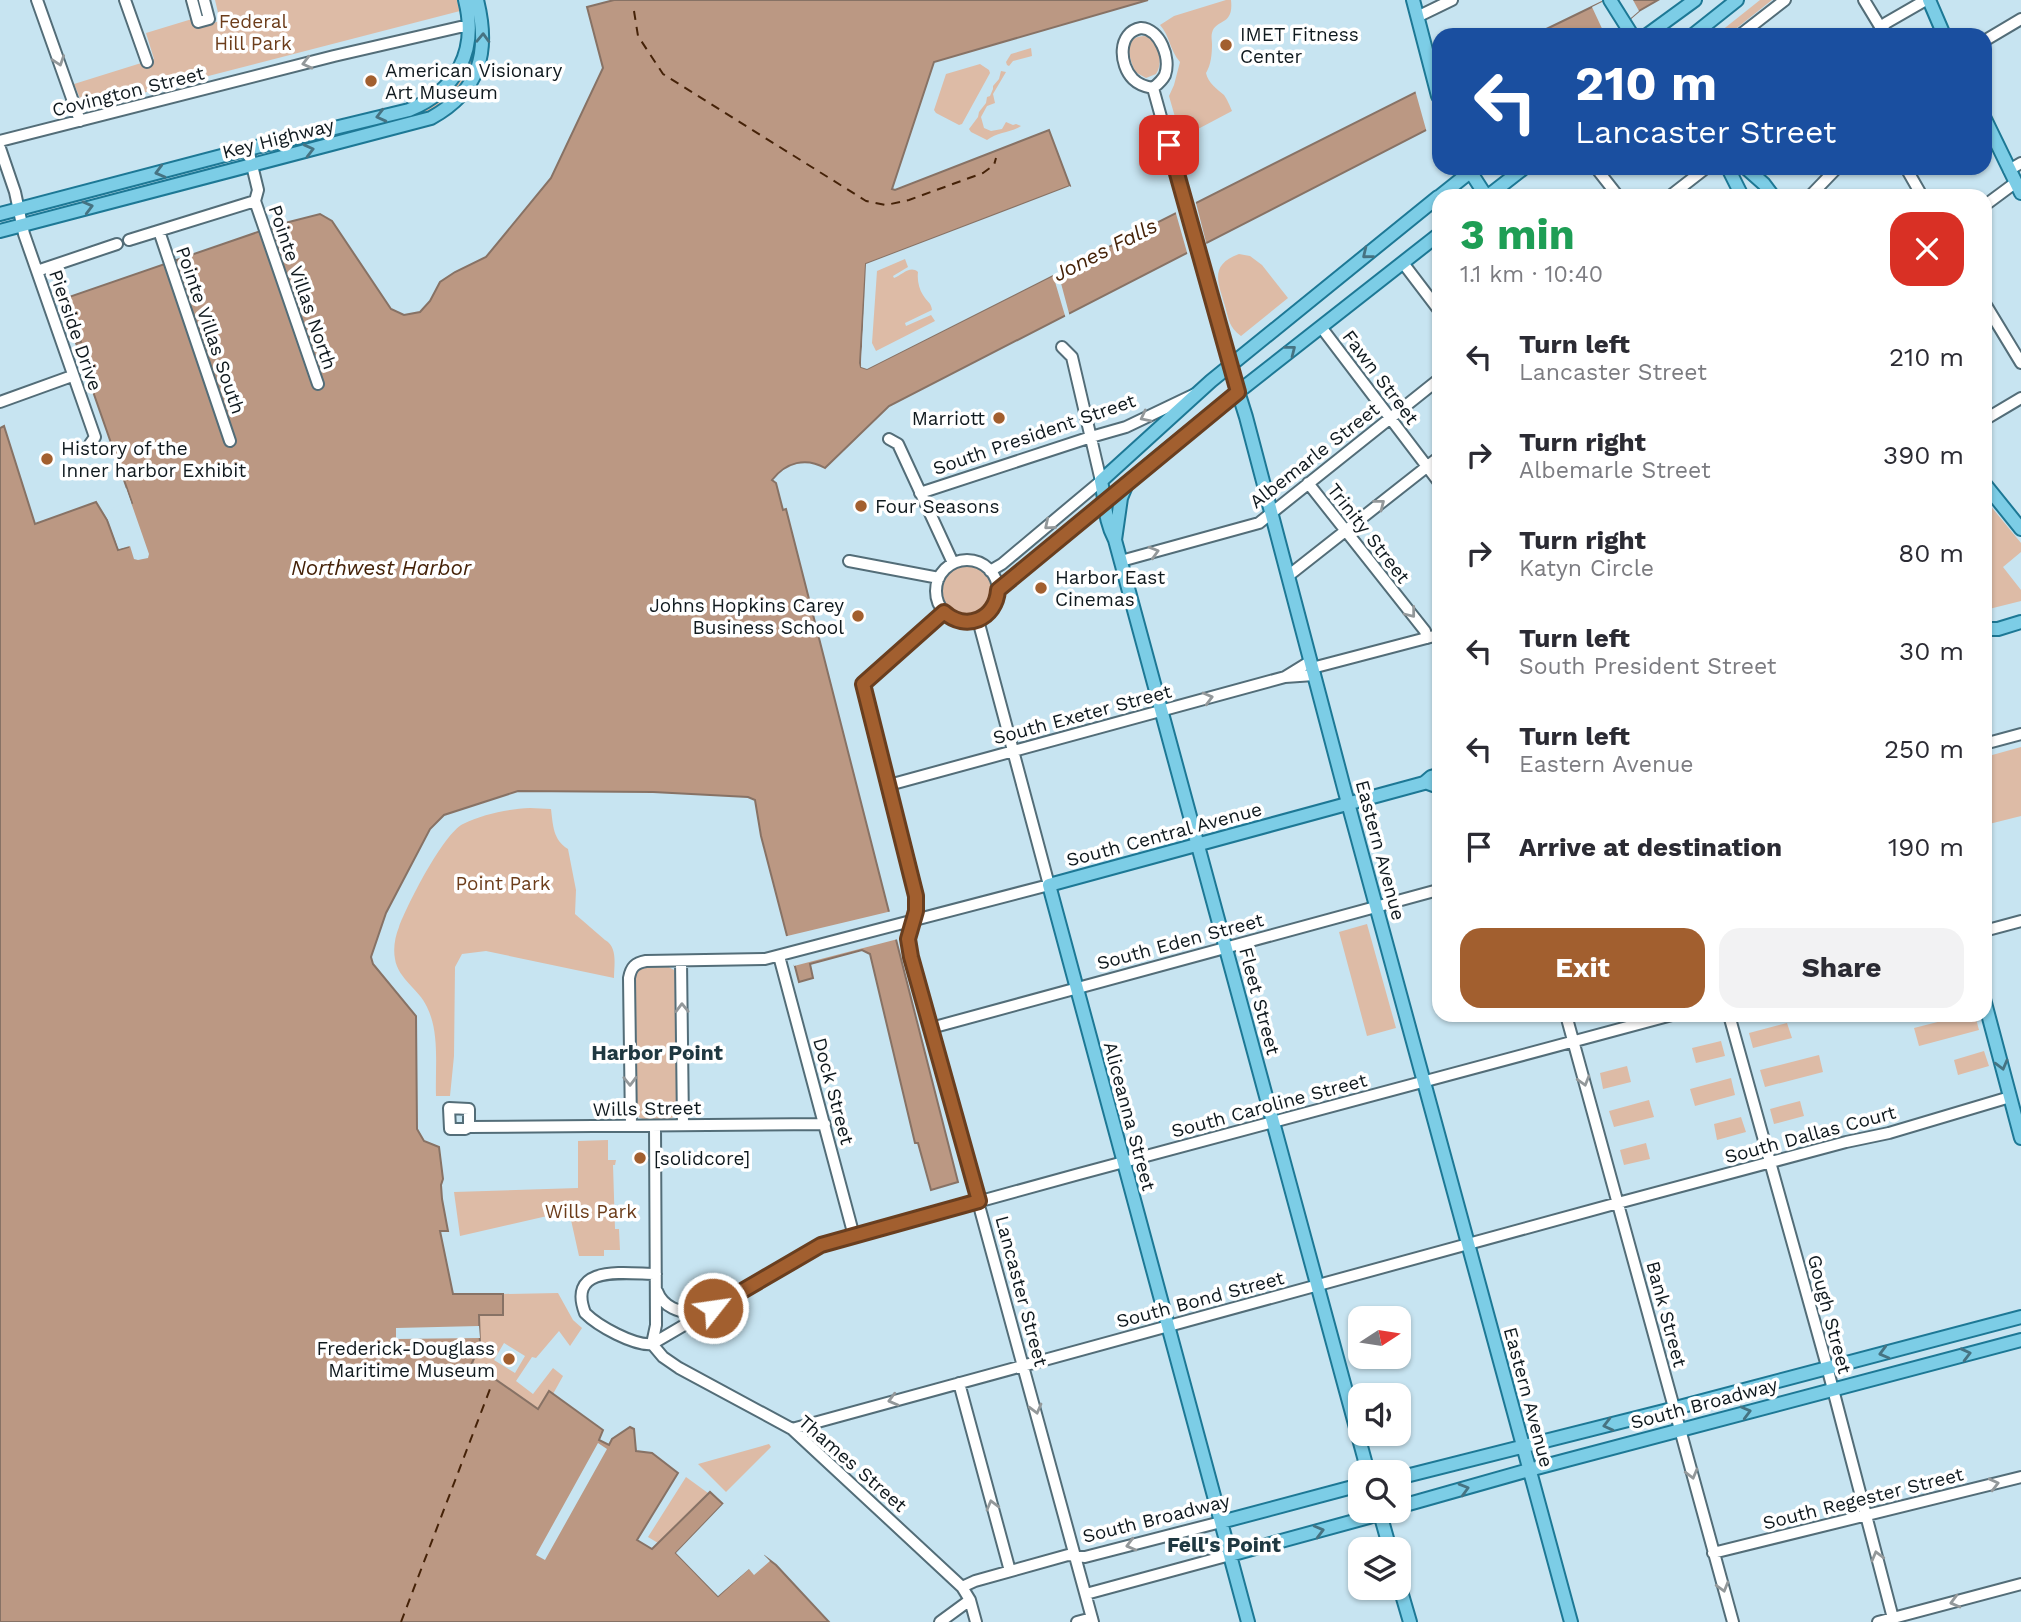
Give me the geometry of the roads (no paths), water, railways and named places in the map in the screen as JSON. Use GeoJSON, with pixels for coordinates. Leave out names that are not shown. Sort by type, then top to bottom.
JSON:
{"type":"FeatureCollection","features":[{"type":"Feature","properties":{"kind":"main road","name":"Key Highway"},"geometry":{"type":"LineString","coordinates":[[0,214],[409,110],[446,87],[454,77],[466,52],[469,27],[465,0]]}},
{"type":"Feature","properties":{"kind":"main road","name":"Key Highway"},"geometry":{"type":"LineString","coordinates":[[0,231],[431,118],[458,99],[477,69],[484,34],[477,0]]}},
{"type":"Feature","properties":{"kind":"main road"},"geometry":{"type":"LineString","coordinates":[[1413,0],[1432,73]]}},
{"type":"Feature","properties":{"kind":"main road"},"geometry":{"type":"LineString","coordinates":[[1611,0],[1627,28]]}},
{"type":"Feature","properties":{"kind":"main road"},"geometry":{"type":"LineString","coordinates":[[1657,28],[1695,0]]}},
{"type":"Feature","properties":{"kind":"main road"},"geometry":{"type":"LineString","coordinates":[[1702,28],[1737,0]]}},
{"type":"Feature","properties":{"kind":"main road"},"geometry":{"type":"LineString","coordinates":[[1928,0],[1941,28]]}},
{"type":"Feature","properties":{"kind":"main road"},"geometry":{"type":"LineString","coordinates":[[1992,134],[2018,188]]}},
{"type":"Feature","properties":{"kind":"main road","name":"South President Street"},"geometry":{"type":"LineString","coordinates":[[1447,189],[1464,175]]}},
{"type":"Feature","properties":{"kind":"main road"},"geometry":{"type":"LineString","coordinates":[[1496,189],[1515,175]]}},
{"type":"Feature","properties":{"kind":"main road"},"geometry":{"type":"LineString","coordinates":[[1754,175],[1768,189]]}},
{"type":"Feature","properties":{"kind":"main road","name":"South President Street"},"geometry":{"type":"LineString","coordinates":[[1101,481],[1197,393],[1432,202]]}},
{"type":"Feature","properties":{"kind":"main road"},"geometry":{"type":"LineString","coordinates":[[1105,502],[1238,392],[1432,240]]}},
{"type":"Feature","properties":{"kind":"main road","name":"Eastern Avenue"},"geometry":{"type":"LineString","coordinates":[[1230,366],[1571,1622]]}},
{"type":"Feature","properties":{"kind":"main road","name":"Fleet Street"},"geometry":{"type":"LineString","coordinates":[[1101,481],[1107,525],[1121,561],[1365,1460]]}},
{"type":"Feature","properties":{"kind":"main road","name":"Fleet Street"},"geometry":{"type":"LineString","coordinates":[[1115,540],[1121,498],[1129,482]]}},
{"type":"Feature","properties":{"kind":"main road"},"geometry":{"type":"LineString","coordinates":[[1992,493],[2021,529]]}},
{"type":"Feature","properties":{"kind":"main road"},"geometry":{"type":"LineString","coordinates":[[1992,632],[2021,622]]}},
{"type":"Feature","properties":{"kind":"main road"},"geometry":{"type":"LineString","coordinates":[[1992,629],[1998,629]]}},
{"type":"Feature","properties":{"kind":"main road","name":"South Central Avenue"},"geometry":{"type":"LineString","coordinates":[[1049,885],[1349,804],[1425,782],[1432,777]]}},
{"type":"Feature","properties":{"kind":"main road","name":"South Central Avenue"},"geometry":{"type":"LineString","coordinates":[[1425,782],[1432,785]]}},
{"type":"Feature","properties":{"kind":"main road","name":"Aliceanna Street"},"geometry":{"type":"LineString","coordinates":[[1049,885],[1248,1622]]}},
{"type":"Feature","properties":{"kind":"main road"},"geometry":{"type":"LineString","coordinates":[[1990,1022],[2021,1138]]}},
{"type":"Feature","properties":{"kind":"main road","name":"South Broadway"},"geometry":{"type":"LineString","coordinates":[[1411,1475],[2021,1317]]}},
{"type":"Feature","properties":{"kind":"main road","name":"South Broadway"},"geometry":{"type":"LineString","coordinates":[[1411,1503],[2021,1340]]}},
{"type":"Feature","properties":{"kind":"main road","name":"South Broadway"},"geometry":{"type":"LineString","coordinates":[[1221,1522],[1348,1488]]}},
{"type":"Feature","properties":{"kind":"main road"},"geometry":{"type":"LineString","coordinates":[[1230,1555],[1348,1523]]}},
{"type":"Feature","properties":{"kind":"main road"},"geometry":{"type":"LineString","coordinates":[[1404,1600],[1410,1622]]}},
{"type":"Feature","properties":{"kind":"street"},"geometry":{"type":"LineString","coordinates":[[37,0],[80,121]]}},
{"type":"Feature","properties":{"kind":"street"},"geometry":{"type":"LineString","coordinates":[[125,0],[147,62]]}},
{"type":"Feature","properties":{"kind":"street"},"geometry":{"type":"LineString","coordinates":[[192,0],[198,22],[209,19],[204,0]]}},
{"type":"Feature","properties":{"kind":"street"},"geometry":{"type":"LineString","coordinates":[[1417,17],[1452,0]]}},
{"type":"Feature","properties":{"kind":"street"},"geometry":{"type":"LineString","coordinates":[[1749,28],[1785,0]]}},
{"type":"Feature","properties":{"kind":"street"},"geometry":{"type":"LineString","coordinates":[[1864,0],[1875,28]]}},
{"type":"Feature","properties":{"kind":"street"},"geometry":{"type":"LineString","coordinates":[[1882,28],[1928,0]]}},
{"type":"Feature","properties":{"kind":"street"},"geometry":{"type":"LineString","coordinates":[[1992,36],[2021,19]]}},
{"type":"Feature","properties":{"kind":"street","name":"Covington Street"},"geometry":{"type":"LineString","coordinates":[[0,141],[334,56],[469,27]]}},
{"type":"Feature","properties":{"kind":"street"},"geometry":{"type":"LineString","coordinates":[[1135,29],[1149,30],[1158,37],[1161,44],[1166,68],[1161,81],[1153,88],[1133,80],[1127,68],[1123,43],[1126,36],[1135,29]]}},
{"type":"Feature","properties":{"kind":"street","name":"Eastern Avenue"},"geometry":{"type":"LineString","coordinates":[[1153,88],[1230,366]]}},
{"type":"Feature","properties":{"kind":"street","name":"Pierside Drive"},"geometry":{"type":"LineString","coordinates":[[0,148],[37,271],[95,437],[90,444]]}},
{"type":"Feature","properties":{"kind":"street","name":"Pointe Villas North"},"geometry":{"type":"LineString","coordinates":[[248,149],[258,190],[255,201],[318,384]]}},
{"type":"Feature","properties":{"kind":"street"},"geometry":{"type":"LineString","coordinates":[[2009,170],[2021,163]]}},
{"type":"Feature","properties":{"kind":"street"},"geometry":{"type":"LineString","coordinates":[[1602,175],[1612,189]]}},
{"type":"Feature","properties":{"kind":"street"},"geometry":{"type":"LineString","coordinates":[[1680,189],[1697,175]]}},
{"type":"Feature","properties":{"kind":"street"},"geometry":{"type":"LineString","coordinates":[[1817,189],[1830,175]]}},
{"type":"Feature","properties":{"kind":"street"},"geometry":{"type":"LineString","coordinates":[[1992,202],[2018,188]]}},
{"type":"Feature","properties":{"kind":"street"},"geometry":{"type":"LineString","coordinates":[[129,240],[255,201]]}},
{"type":"Feature","properties":{"kind":"street","name":"Pointe Villas South"},"geometry":{"type":"LineString","coordinates":[[159,231],[230,441]]}},
{"type":"Feature","properties":{"kind":"street"},"geometry":{"type":"LineString","coordinates":[[37,271],[117,244]]}},
{"type":"Feature","properties":{"kind":"street"},"geometry":{"type":"LineString","coordinates":[[1403,263],[1432,301]]}},
{"type":"Feature","properties":{"kind":"street"},"geometry":{"type":"LineString","coordinates":[[1992,317],[2021,363]]}},
{"type":"Feature","properties":{"kind":"street","name":"Fawn Street"},"geometry":{"type":"LineString","coordinates":[[1321,327],[1432,473]]}},
{"type":"Feature","properties":{"kind":"street","name":"Fleet Street"},"geometry":{"type":"LineString","coordinates":[[1062,347],[1072,357],[1101,481]]}},
{"type":"Feature","properties":{"kind":"street"},"geometry":{"type":"LineString","coordinates":[[0,402],[72,376]]}},
{"type":"Feature","properties":{"kind":"street","name":"Albemarle Street"},"geometry":{"type":"LineString","coordinates":[[1121,561],[1259,523],[1432,385]]}},
{"type":"Feature","properties":{"kind":"street","name":"South President Street"},"geometry":{"type":"LineString","coordinates":[[920,494],[1126,426],[1197,393]]}},
{"type":"Feature","properties":{"kind":"street"},"geometry":{"type":"LineString","coordinates":[[1992,415],[2021,398]]}},
{"type":"Feature","properties":{"kind":"street"},"geometry":{"type":"LineString","coordinates":[[889,439],[898,444],[953,564]]}},
{"type":"Feature","properties":{"kind":"street"},"geometry":{"type":"LineString","coordinates":[[1288,576],[1432,463]]}},
{"type":"Feature","properties":{"kind":"street","name":"South President Street"},"geometry":{"type":"LineString","coordinates":[[990,570],[1002,564],[1101,481]]}},
{"type":"Feature","properties":{"kind":"street","name":"Trinity Street"},"geometry":{"type":"LineString","coordinates":[[1308,483],[1425,631],[1427,638]]}},
{"type":"Feature","properties":{"kind":"street"},"geometry":{"type":"LineString","coordinates":[[998,590],[1105,502]]}},
{"type":"Feature","properties":{"kind":"street"},"geometry":{"type":"LineString","coordinates":[[849,561],[939,578]]}},
{"type":"Feature","properties":{"kind":"street"},"geometry":{"type":"LineString","coordinates":[[961,561],[974,561],[990,570],[998,590],[993,608],[978,620],[969,622],[958,621],[944,612],[936,596],[939,578],[947,567],[961,561]]}},
{"type":"Feature","properties":{"kind":"street","name":"Lancaster Street"},"geometry":{"type":"LineString","coordinates":[[944,612],[863,684],[916,896],[916,911],[909,933],[909,945],[1093,1620]]}},
{"type":"Feature","properties":{"kind":"street","name":"Aliceanna Street"},"geometry":{"type":"LineString","coordinates":[[978,620],[1049,885]]}},
{"type":"Feature","properties":{"kind":"street","name":"South Exeter Street"},"geometry":{"type":"LineString","coordinates":[[889,785],[1432,637]]}},
{"type":"Feature","properties":{"kind":"street"},"geometry":{"type":"LineString","coordinates":[[1992,742],[2021,734]]}},
{"type":"Feature","properties":{"kind":"street","name":"South Central Avenue"},"geometry":{"type":"LineString","coordinates":[[631,1126],[629,978],[634,965],[646,961],[765,959],[1049,885]]}},
{"type":"Feature","properties":{"kind":"street","name":"South Eden Street"},"geometry":{"type":"LineString","coordinates":[[931,1028],[1432,892]]}},
{"type":"Feature","properties":{"kind":"street"},"geometry":{"type":"LineString","coordinates":[[1992,929],[2021,921]]}},
{"type":"Feature","properties":{"kind":"street","name":"Dock Street"},"geometry":{"type":"LineString","coordinates":[[783,955],[854,1236]]}},
{"type":"Feature","properties":{"kind":"street"},"geometry":{"type":"LineString","coordinates":[[681,961],[683,1125]]}},
{"type":"Feature","properties":{"kind":"street","name":"Bank Street"},"geometry":{"type":"LineString","coordinates":[[1568,1022],[1733,1622]]}},
{"type":"Feature","properties":{"kind":"street","name":"South Caroline Street"},"geometry":{"type":"LineString","coordinates":[[652,1344],[821,1245],[1646,1022]]}},
{"type":"Feature","properties":{"kind":"street","name":"Gough Street"},"geometry":{"type":"LineString","coordinates":[[1731,1022],[1894,1620]]}},
{"type":"Feature","properties":{"kind":"street","name":"South Dallas Court"},"geometry":{"type":"LineString","coordinates":[[1618,1203],[1889,1133],[2010,1097]]}},
{"type":"Feature","properties":{"kind":"street","name":"Wills Street"},"geometry":{"type":"LineString","coordinates":[[469,1127],[825,1124]]}},
{"type":"Feature","properties":{"kind":"street"},"geometry":{"type":"LineString","coordinates":[[652,1344],[656,1325],[655,1126]]}},
{"type":"Feature","properties":{"kind":"street","name":"South Bond Street"},"geometry":{"type":"LineString","coordinates":[[792,1429],[1618,1203]]}},
{"type":"Feature","properties":{"kind":"street","name":"Thames Street"},"geometry":{"type":"LineString","coordinates":[[656,1274],[599,1275],[589,1280],[582,1296],[583,1307],[588,1316],[631,1341],[643,1345],[652,1344],[663,1357],[679,1368],[792,1429],[962,1587],[970,1600],[976,1622]]}},
{"type":"Feature","properties":{"kind":"street"},"geometry":{"type":"LineString","coordinates":[[656,1289],[660,1300],[668,1306],[701,1316]]}},
{"type":"Feature","properties":{"kind":"street"},"geometry":{"type":"LineString","coordinates":[[959,1383],[1010,1571]]}},
{"type":"Feature","properties":{"kind":"street","name":"South Regester Street"},"geometry":{"type":"LineString","coordinates":[[1713,1553],[2021,1477]]}},
{"type":"Feature","properties":{"kind":"street","name":"South Broadway"},"geometry":{"type":"LineString","coordinates":[[962,1587],[1068,1555],[1084,1557],[1221,1522]]}},
{"type":"Feature","properties":{"kind":"street"},"geometry":{"type":"LineString","coordinates":[[1086,1594],[1230,1555]]}},
{"type":"Feature","properties":{"kind":"street"},"geometry":{"type":"LineString","coordinates":[[1878,1622],[1894,1620],[2021,1584]]}},
{"type":"Feature","properties":{"kind":"street"},"geometry":{"type":"LineString","coordinates":[[940,1622],[970,1600]]}},
{"type":"Feature","properties":{"kind":"street"},"geometry":{"type":"LineString","coordinates":[[1077,1622],[1093,1620]]}},
{"type":"Feature","properties":{"kind":"water","name":"Northwest Harbor"},"geometry":{"type":"Polygon","coordinates":[[[614,0],[1148,0],[934,62],[892,189],[1049,130],[1070,186],[866,264],[860,363],[861,367],[867,369],[1432,84],[1432,127],[889,406],[825,468],[811,463],[797,463],[784,469],[772,480],[776,483],[783,510],[786,509],[958,1182],[931,1190],[918,1143],[915,1143],[870,954],[862,950],[810,964],[813,978],[799,982],[761,836],[755,800],[748,797],[653,792],[518,791],[444,815],[430,829],[386,913],[371,957],[373,964],[416,1016],[417,1129],[424,1141],[439,1147],[443,1179],[442,1199],[448,1231],[440,1231],[453,1294],[503,1294],[503,1315],[479,1315],[480,1345],[472,1363],[538,1409],[549,1391],[603,1430],[599,1440],[609,1445],[612,1439],[630,1427],[634,1429],[636,1451],[652,1453],[678,1473],[637,1540],[652,1549],[710,1492],[723,1504],[676,1553],[718,1596],[763,1555],[776,1565],[829,1622],[0,1622],[0,428],[4,426],[35,524],[96,502],[107,520],[118,550],[128,547],[115,511],[132,503],[76,343],[81,342],[66,298],[281,224],[320,214],[332,221],[391,309],[404,315],[420,312],[430,301],[440,282],[486,257],[551,178],[603,68],[587,7],[614,0]]]}},
{"type":"Feature","properties":{"kind":"water"},"geometry":{"type":"Polygon","coordinates":[[[1606,0],[1658,0],[1639,11],[1619,28],[1548,28],[1606,0]]]}},
{"type":"Feature","properties":{"kind":"place","name":"IMET Fitness Center"},"geometry":{"type":"Point","coordinates":[1226,45]}},
{"type":"Feature","properties":{"kind":"place","name":"American Visionary Art Museum"},"geometry":{"type":"Point","coordinates":[371,81]}},
{"type":"Feature","properties":{"kind":"place","name":"Marriott"},"geometry":{"type":"Point","coordinates":[999,418]}},
{"type":"Feature","properties":{"kind":"place","name":"History of the Inner harbor Exhibit"},"geometry":{"type":"Point","coordinates":[47,459]}},
{"type":"Feature","properties":{"kind":"place","name":"Four Seasons"},"geometry":{"type":"Point","coordinates":[861,506]}},
{"type":"Feature","properties":{"kind":"place","name":"Harbor East Cinemas"},"geometry":{"type":"Point","coordinates":[1041,588]}},
{"type":"Feature","properties":{"kind":"place","name":"Johns Hopkins Carey Business School"},"geometry":{"type":"Point","coordinates":[858,616]}},
{"type":"Feature","properties":{"kind":"place","name":"[solidcore]"},"geometry":{"type":"Point","coordinates":[640,1158]}},
{"type":"Feature","properties":{"kind":"place","name":"Frederick-Douglass Maritime Museum"},"geometry":{"type":"Point","coordinates":[509,1359]}},
{"type":"Feature","properties":{"kind":"district","name":"Harbor Point"},"geometry":{"type":"Point","coordinates":[657,1053]}},
{"type":"Feature","properties":{"kind":"district","name":"Fell's Point"},"geometry":{"type":"Point","coordinates":[1224,1545]}},
{"type":"Feature","properties":{"kind":"park label","name":"Federal Hill Park"},"geometry":{"type":"Point","coordinates":[253,32]}},
{"type":"Feature","properties":{"kind":"park label","name":"Point Park"},"geometry":{"type":"Point","coordinates":[503,883]}},
{"type":"Feature","properties":{"kind":"park label","name":"Wills Park"},"geometry":{"type":"Point","coordinates":[591,1211]}},
{"type":"Feature","properties":{"kind":"water label","name":"Jones Falls"},"geometry":{"type":"Point","coordinates":[1105,250]}}]}
